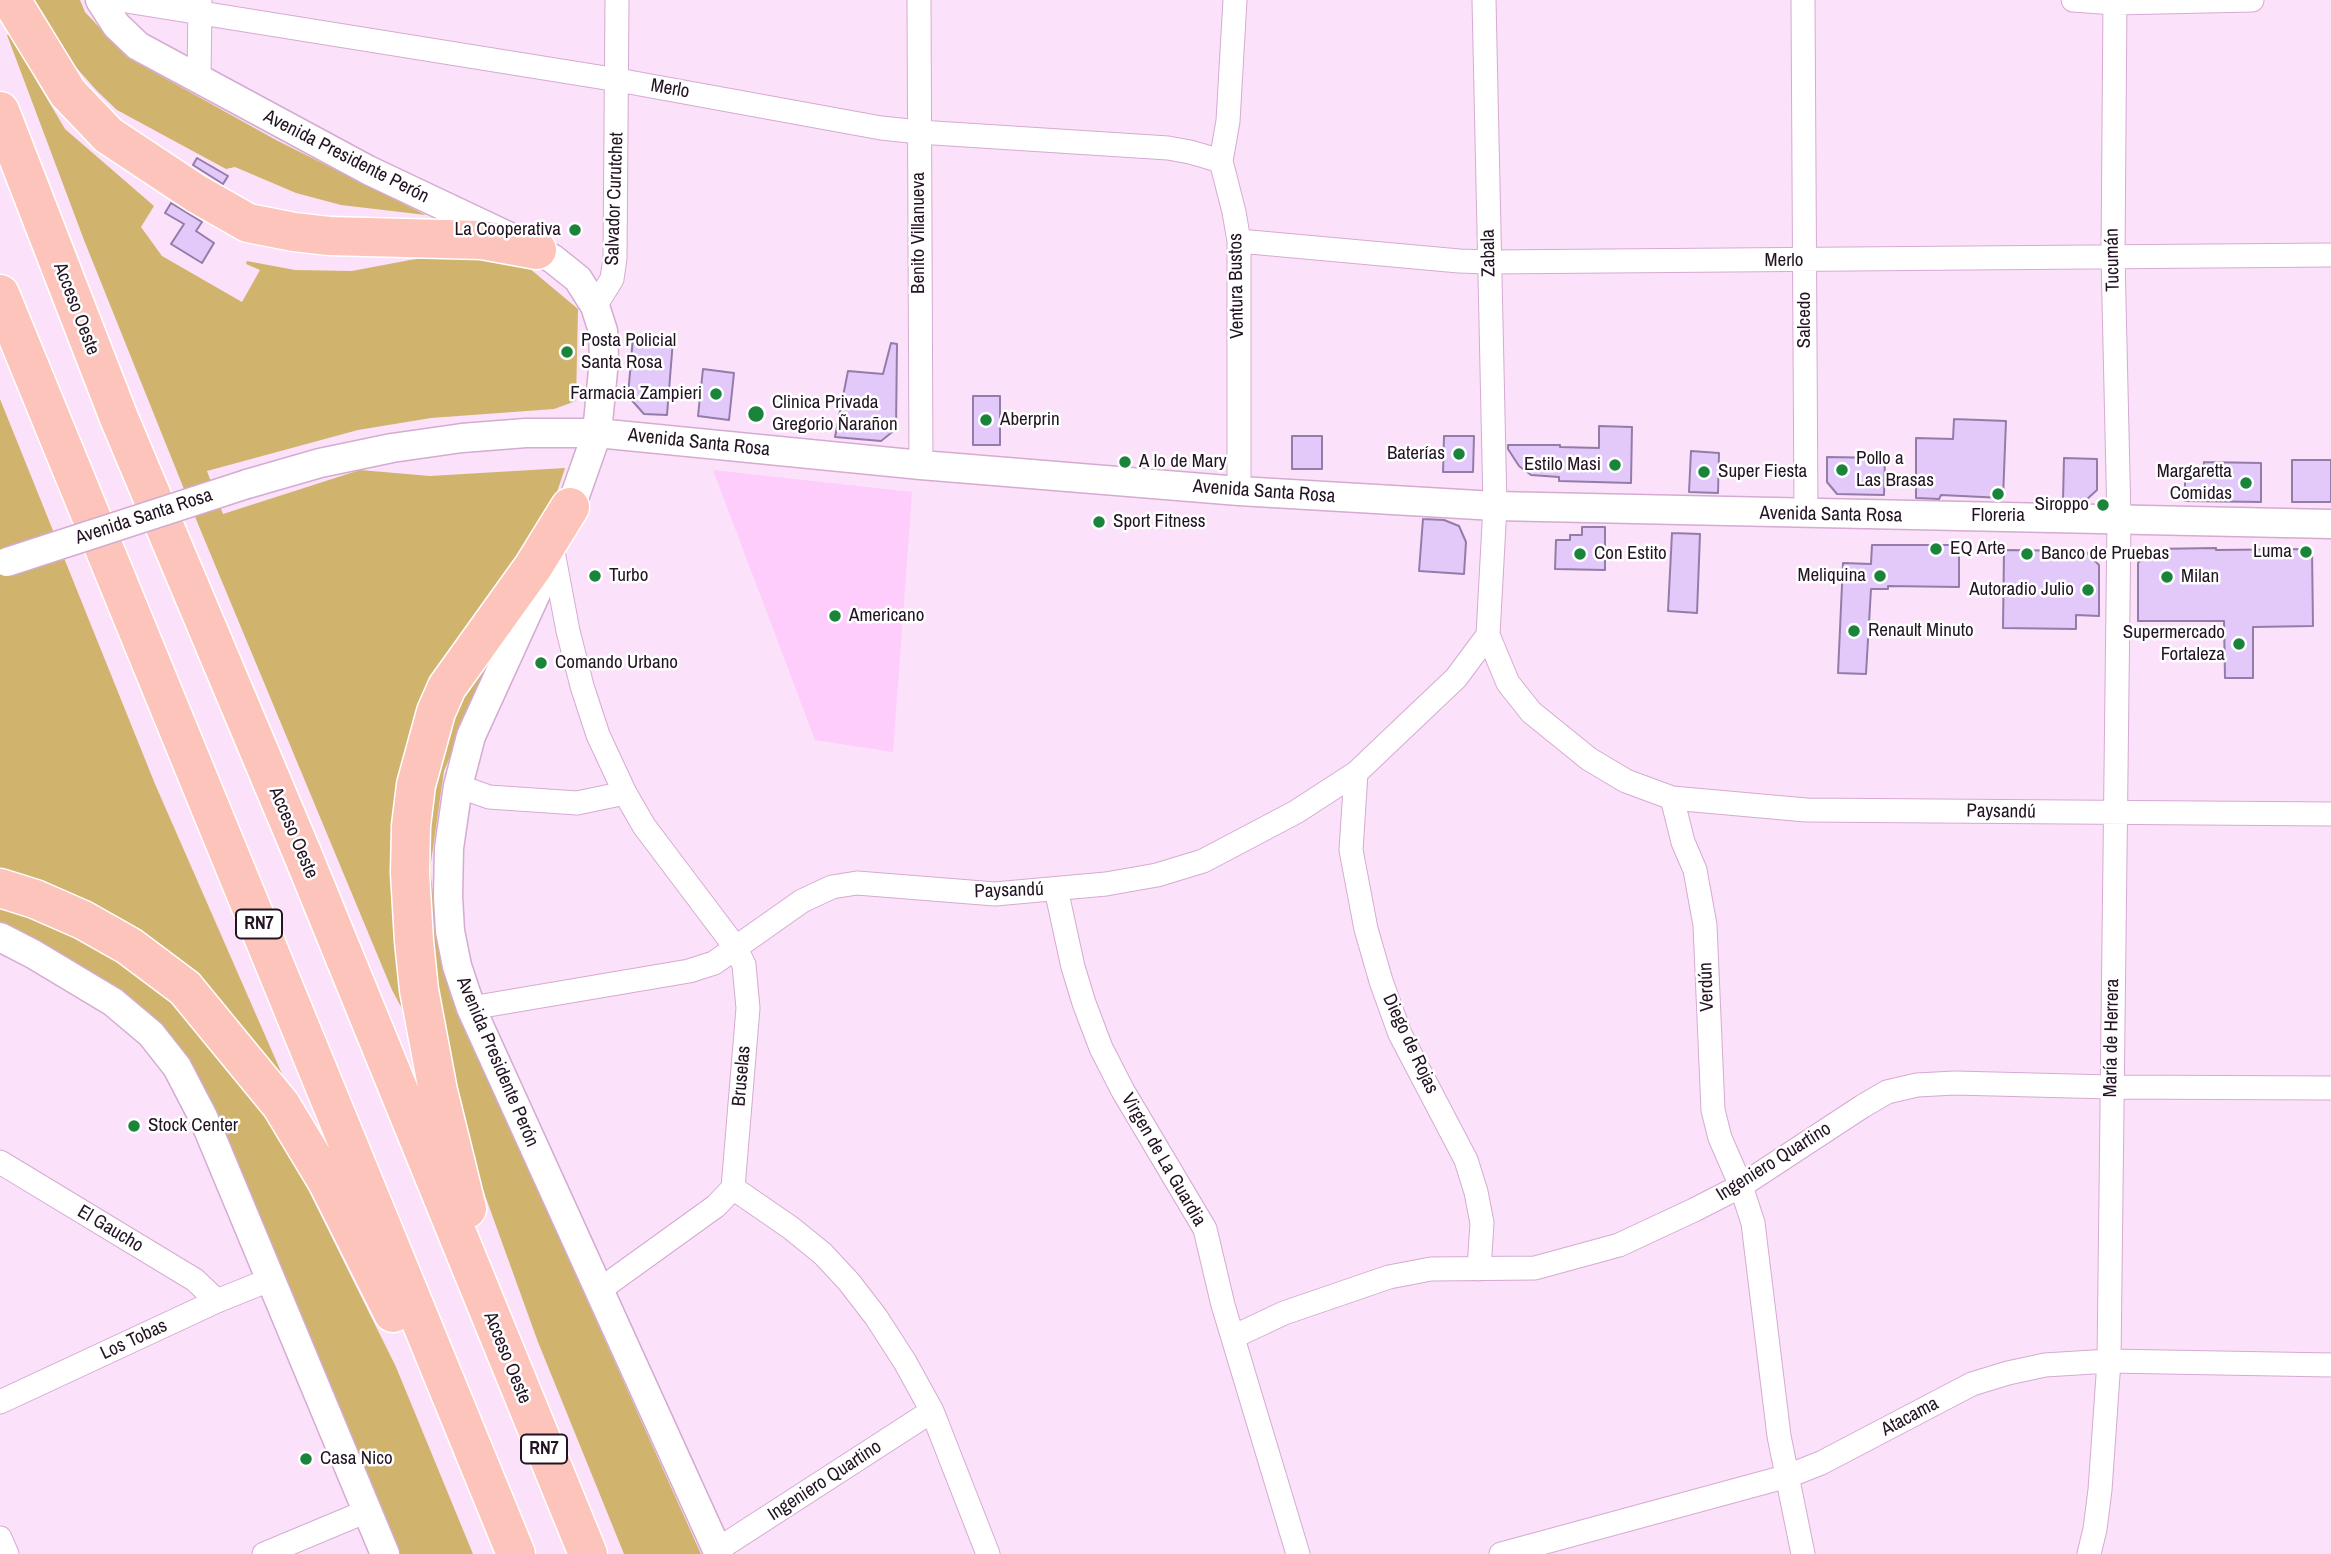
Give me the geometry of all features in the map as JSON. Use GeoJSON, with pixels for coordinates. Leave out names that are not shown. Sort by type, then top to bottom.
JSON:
{"type":"FeatureCollection","features":[{"type":"Feature","properties":{"kind":"highway"},"geometry":{"type":"LineString","coordinates":[[11,0],[68,93],[108,135],[197,194],[248,223],[329,236],[482,240],[537,250]]}},
{"type":"Feature","properties":{"kind":"highway","name":"Acceso Oeste"},"geometry":{"type":"LineString","coordinates":[[0,111],[119,418],[302,853],[588,1554]]}},
{"type":"Feature","properties":{"kind":"highway","name":"RN7"},"geometry":{"type":"LineString","coordinates":[[0,294],[516,1554]]}},
{"type":"Feature","properties":{"kind":"highway"},"geometry":{"type":"LineString","coordinates":[[501,1344],[438,1091],[419,990],[411,886],[411,826],[416,785],[427,742],[447,687],[533,567],[570,507]]}},
{"type":"Feature","properties":{"kind":"highway"},"geometry":{"type":"LineString","coordinates":[[0,888],[35,899],[83,920],[130,946],[185,988],[281,1105],[328,1183],[516,1554]]}},
{"type":"Feature","properties":{"kind":"street","name":"Avenida Presidente Perón"},"geometry":{"type":"LineString","coordinates":[[100,0],[116,25],[138,46],[368,170],[553,259],[578,279],[595,306]]}},
{"type":"Feature","properties":{"kind":"street","name":"Merlo"},"geometry":{"type":"LineString","coordinates":[[120,0],[200,7],[919,132],[1168,148],[1221,161]]}},
{"type":"Feature","properties":{"kind":"street","name":"Salvador Curutchet"},"geometry":{"type":"LineString","coordinates":[[595,306],[612,279],[615,257],[617,0]]}},
{"type":"Feature","properties":{"kind":"street","name":"Benito Villanueva"},"geometry":{"type":"LineString","coordinates":[[919,0],[921,465]]}},
{"type":"Feature","properties":{"kind":"street","name":"Ventura Bustos"},"geometry":{"type":"LineString","coordinates":[[1235,0],[1228,121],[1221,161],[1239,241],[1239,491]]}},
{"type":"Feature","properties":{"kind":"street","name":"Zabala"},"geometry":{"type":"LineString","coordinates":[[1484,0],[1495,506]]}},
{"type":"Feature","properties":{"kind":"street","name":"Salcedo"},"geometry":{"type":"LineString","coordinates":[[1803,0],[1806,514]]}},
{"type":"Feature","properties":{"kind":"street"},"geometry":{"type":"LineString","coordinates":[[2073,0],[2252,0]]}},
{"type":"Feature","properties":{"kind":"street","name":"Tucumán"},"geometry":{"type":"LineString","coordinates":[[2115,2],[2113,257],[2119,520]]}},
{"type":"Feature","properties":{"kind":"street"},"geometry":{"type":"LineString","coordinates":[[199,81],[200,7]]}},
{"type":"Feature","properties":{"kind":"street","name":"Merlo"},"geometry":{"type":"LineString","coordinates":[[1239,241],[1489,262],[2331,255]]}},
{"type":"Feature","properties":{"kind":"street"},"geometry":{"type":"LineString","coordinates":[[595,306],[603,331],[604,359],[597,433]]}},
{"type":"Feature","properties":{"kind":"street","name":"Avenida Santa Rosa"},"geometry":{"type":"LineString","coordinates":[[4,563],[320,463],[392,448],[526,433],[597,433],[921,465],[1239,491],[1495,506],[2331,524]]}},
{"type":"Feature","properties":{"kind":"street","name":"Avenida Presidente Perón"},"geometry":{"type":"LineString","coordinates":[[597,433],[554,557],[471,736],[458,786],[449,848],[447,896],[450,931],[457,966],[471,1008],[718,1552]]}},
{"type":"Feature","properties":{"kind":"street"},"geometry":{"type":"LineString","coordinates":[[1495,506],[1488,635],[1508,683],[1531,712],[1589,759],[1626,781],[1672,798]]}},
{"type":"Feature","properties":{"kind":"street","name":"María de Herrera"},"geometry":{"type":"LineString","coordinates":[[2089,1554],[2100,1490],[2109,1361],[2119,520]]}},
{"type":"Feature","properties":{"kind":"street","name":"Bruselas"},"geometry":{"type":"LineString","coordinates":[[554,557],[582,686],[598,735],[625,793],[644,826],[736,948],[744,965],[748,1008],[733,1188]]}},
{"type":"Feature","properties":{"kind":"street","name":"Paysandú"},"geometry":{"type":"LineString","coordinates":[[471,1008],[689,971],[714,963],[802,901],[832,887],[858,883],[995,894],[1106,884],[1157,875],[1203,861],[1296,812],[1356,773],[1456,678],[1488,635]]}},
{"type":"Feature","properties":{"kind":"street","name":"Diego de Rojas"},"geometry":{"type":"LineString","coordinates":[[1356,773],[1352,850],[1367,929],[1381,981],[1400,1034],[1466,1160],[1482,1223],[1479,1269]]}},
{"type":"Feature","properties":{"kind":"street"},"geometry":{"type":"LineString","coordinates":[[458,786],[489,797],[577,803],[625,793]]}},
{"type":"Feature","properties":{"kind":"street","name":"Paysandú"},"geometry":{"type":"LineString","coordinates":[[1672,798],[1806,810],[2331,814]]}},
{"type":"Feature","properties":{"kind":"street","name":"Verdún"},"geometry":{"type":"LineString","coordinates":[[1672,798],[1683,842],[1695,870],[1705,925],[1713,1110],[1723,1148],[1741,1186],[1753,1223],[1779,1436],[1803,1554]]}},
{"type":"Feature","properties":{"kind":"street","name":"Virgen de La Guardia"},"geometry":{"type":"LineString","coordinates":[[1056,889],[1073,967],[1101,1048],[1123,1091],[1205,1229],[1223,1305],[1298,1554]]}},
{"type":"Feature","properties":{"kind":"street"},"geometry":{"type":"LineString","coordinates":[[0,937],[113,1002],[151,1034],[177,1067],[203,1117],[385,1554]]}},
{"type":"Feature","properties":{"kind":"street","name":"Ingeniero Quartino"},"geometry":{"type":"LineString","coordinates":[[1233,1337],[1284,1313],[1389,1277],[1432,1269],[1535,1268],[1619,1245],[1741,1186],[1887,1092],[1917,1085],[1955,1083],[2331,1088]]}},
{"type":"Feature","properties":{"kind":"street","name":"El Gaucho"},"geometry":{"type":"LineString","coordinates":[[0,1162],[195,1280],[217,1301]]}},
{"type":"Feature","properties":{"kind":"street"},"geometry":{"type":"LineString","coordinates":[[598,1291],[716,1206],[733,1188],[823,1254],[876,1317],[932,1411],[988,1554]]}},
{"type":"Feature","properties":{"kind":"street","name":"Los Tobas"},"geometry":{"type":"LineString","coordinates":[[0,1402],[217,1301],[269,1280]]}},
{"type":"Feature","properties":{"kind":"street","name":"Atacama"},"geometry":{"type":"LineString","coordinates":[[1502,1554],[1557,1547],[1788,1476],[1821,1463],[1972,1384],[2008,1373],[2045,1365],[2109,1361],[2331,1365]]}},
{"type":"Feature","properties":{"kind":"street","name":"Ingeniero Quartino"},"geometry":{"type":"LineString","coordinates":[[718,1552],[932,1411]]}},
{"type":"Feature","properties":{"kind":"street"},"geometry":{"type":"LineString","coordinates":[[264,1554],[367,1511]]}},
{"type":"Feature","properties":{"kind":"street"},"geometry":{"type":"LineString","coordinates":[[0,1538],[7,1554]]}},
{"type":"Feature","properties":{"kind":"shaded area"},"geometry":{"type":"Polygon","coordinates":[[[27,0],[80,0],[85,12],[127,57],[276,140],[426,215],[341,205],[296,193],[235,167],[226,169],[117,110],[64,54],[27,0]]]}},
{"type":"Feature","properties":{"kind":"shaded area"},"geometry":{"type":"Polygon","coordinates":[[[14,32],[36,80],[65,129],[154,206],[141,227],[162,256],[242,302],[260,270],[246,264],[247,261],[295,270],[352,271],[467,252],[529,268],[578,309],[576,401],[554,409],[431,418],[358,430],[207,471],[223,514],[360,470],[430,476],[565,468],[553,504],[449,667],[406,1016],[392,990],[198,524],[84,240],[7,35],[14,32]]]}},
{"type":"Feature","properties":{"kind":"shaded area"},"geometry":{"type":"Polygon","coordinates":[[[0,399],[155,784],[303,1122],[200,990],[0,879],[0,399]]]}},
{"type":"Feature","properties":{"kind":"shaded area","name":"Americano"},"geometry":{"type":"Polygon","coordinates":[[[713,470],[912,492],[893,752],[815,740],[713,470]]]}},
{"type":"Feature","properties":{"kind":"shaded area"},"geometry":{"type":"Polygon","coordinates":[[[515,604],[444,771],[430,869],[442,965],[451,997],[701,1554],[624,1554],[538,1342],[438,1055],[419,889],[441,729],[515,604]]]}},
{"type":"Feature","properties":{"kind":"shaded area"},"geometry":{"type":"Polygon","coordinates":[[[0,900],[102,950],[163,993],[208,1035],[246,1086],[296,1165],[396,1367],[473,1554],[391,1554],[145,1017],[0,930],[0,900]]]}},
{"type":"Feature","properties":{"kind":"building"},"geometry":{"type":"Polygon","coordinates":[[[197,158],[228,176],[223,184],[193,165],[197,158]]]}},
{"type":"Feature","properties":{"kind":"building"},"geometry":{"type":"Polygon","coordinates":[[[171,203],[202,222],[196,231],[214,243],[202,263],[171,244],[184,224],[165,213],[171,203]]]}},
{"type":"Feature","properties":{"kind":"building"},"geometry":{"type":"Polygon","coordinates":[[[633,337],[673,340],[667,415],[644,414],[628,396],[633,337]]]}},
{"type":"Feature","properties":{"kind":"building"},"geometry":{"type":"Polygon","coordinates":[[[891,343],[897,344],[896,429],[881,441],[835,437],[848,371],[883,374],[891,343]]]}},
{"type":"Feature","properties":{"kind":"building","name":"Farmacia Zampieri"},"geometry":{"type":"Polygon","coordinates":[[[703,369],[734,373],[729,420],[698,416],[703,369]]]}},
{"type":"Feature","properties":{"kind":"building","name":"Aberprin"},"geometry":{"type":"Polygon","coordinates":[[[973,396],[1000,396],[1000,445],[973,445],[973,396]]]}},
{"type":"Feature","properties":{"kind":"building"},"geometry":{"type":"Polygon","coordinates":[[[1954,419],[2006,421],[2003,498],[1941,495],[1939,499],[1916,498],[1916,438],[1953,439],[1954,419]]]}},
{"type":"Feature","properties":{"kind":"building"},"geometry":{"type":"Polygon","coordinates":[[[1599,426],[1632,427],[1631,483],[1559,481],[1559,477],[1531,475],[1519,466],[1508,449],[1508,445],[1599,448],[1599,426]]]}},
{"type":"Feature","properties":{"kind":"building"},"geometry":{"type":"Polygon","coordinates":[[[1292,436],[1322,436],[1322,469],[1292,469],[1292,436]]]}},
{"type":"Feature","properties":{"kind":"building","name":"Baterías"},"geometry":{"type":"Polygon","coordinates":[[[1444,436],[1474,436],[1473,472],[1443,472],[1444,436]]]}},
{"type":"Feature","properties":{"kind":"building","name":"Super Fiesta"},"geometry":{"type":"Polygon","coordinates":[[[1691,451],[1719,453],[1718,493],[1689,492],[1691,451]]]}},
{"type":"Feature","properties":{"kind":"building"},"geometry":{"type":"Polygon","coordinates":[[[1827,457],[1885,458],[1884,495],[1837,494],[1827,482],[1827,457]]]}},
{"type":"Feature","properties":{"kind":"building"},"geometry":{"type":"Polygon","coordinates":[[[2064,458],[2097,459],[2097,490],[2086,500],[2063,500],[2064,458]]]}},
{"type":"Feature","properties":{"kind":"building"},"geometry":{"type":"Polygon","coordinates":[[[2292,460],[2331,460],[2331,502],[2292,502],[2292,460]]]}},
{"type":"Feature","properties":{"kind":"building"},"geometry":{"type":"Polygon","coordinates":[[[2204,462],[2261,463],[2261,502],[2185,501],[2185,473],[2203,473],[2204,462]]]}},
{"type":"Feature","properties":{"kind":"building"},"geometry":{"type":"Polygon","coordinates":[[[1423,519],[1444,520],[1459,526],[1466,542],[1464,574],[1419,571],[1423,519]]]}},
{"type":"Feature","properties":{"kind":"building","name":"Con Estito"},"geometry":{"type":"Polygon","coordinates":[[[1582,527],[1605,527],[1605,570],[1555,569],[1556,540],[1570,540],[1570,535],[1582,535],[1582,527]]]}},
{"type":"Feature","properties":{"kind":"building"},"geometry":{"type":"Polygon","coordinates":[[[1672,533],[1700,534],[1697,613],[1668,611],[1672,533]]]}},
{"type":"Feature","properties":{"kind":"building"},"geometry":{"type":"Polygon","coordinates":[[[1872,545],[1959,545],[1959,587],[1888,586],[1888,589],[1871,589],[1866,674],[1838,673],[1843,563],[1871,564],[1872,545]]]}},
{"type":"Feature","properties":{"kind":"building"},"geometry":{"type":"Polygon","coordinates":[[[2152,549],[2312,549],[2313,626],[2253,627],[2253,678],[2225,678],[2224,621],[2138,621],[2138,563],[2152,549]]]}},
{"type":"Feature","properties":{"kind":"building"},"geometry":{"type":"Polygon","coordinates":[[[2004,550],[2085,551],[2099,565],[2099,616],[2076,615],[2076,629],[2003,628],[2004,550]]]}},
{"type":"Feature","properties":{"kind":"place","name":"La Cooperativa"},"geometry":{"type":"Point","coordinates":[575,230]}},
{"type":"Feature","properties":{"kind":"place","name":"Posta Policial Santa Rosa"},"geometry":{"type":"Point","coordinates":[567,352]}},
{"type":"Feature","properties":{"kind":"place","name":"Farmacia Zampieri"},"geometry":{"type":"Point","coordinates":[716,394]}},
{"type":"Feature","properties":{"kind":"place","name":"Clinica Privada Gregorio Ñarañon"},"geometry":{"type":"Point","coordinates":[756,414]}},
{"type":"Feature","properties":{"kind":"place","name":"Aberprin"},"geometry":{"type":"Point","coordinates":[986,420]}},
{"type":"Feature","properties":{"kind":"place","name":"Baterías"},"geometry":{"type":"Point","coordinates":[1459,454]}},
{"type":"Feature","properties":{"kind":"place","name":"A lo de Mary"},"geometry":{"type":"Point","coordinates":[1125,462]}},
{"type":"Feature","properties":{"kind":"place","name":"Estilo Masi"},"geometry":{"type":"Point","coordinates":[1615,465]}},
{"type":"Feature","properties":{"kind":"place","name":"Pollo a Las Brasas"},"geometry":{"type":"Point","coordinates":[1842,470]}},
{"type":"Feature","properties":{"kind":"place","name":"Super Fiesta"},"geometry":{"type":"Point","coordinates":[1704,472]}},
{"type":"Feature","properties":{"kind":"place","name":"Margaretta Comidas"},"geometry":{"type":"Point","coordinates":[2246,483]}},
{"type":"Feature","properties":{"kind":"place","name":"Floreria"},"geometry":{"type":"Point","coordinates":[1998,494]}},
{"type":"Feature","properties":{"kind":"place","name":"Siroppo"},"geometry":{"type":"Point","coordinates":[2103,505]}},
{"type":"Feature","properties":{"kind":"place","name":"Sport Fitness"},"geometry":{"type":"Point","coordinates":[1099,522]}},
{"type":"Feature","properties":{"kind":"place","name":"EQ Arte"},"geometry":{"type":"Point","coordinates":[1936,549]}},
{"type":"Feature","properties":{"kind":"place","name":"Luma"},"geometry":{"type":"Point","coordinates":[2306,552]}},
{"type":"Feature","properties":{"kind":"place","name":"Con Estito"},"geometry":{"type":"Point","coordinates":[1580,554]}},
{"type":"Feature","properties":{"kind":"place","name":"Banco de Pruebas"},"geometry":{"type":"Point","coordinates":[2027,554]}},
{"type":"Feature","properties":{"kind":"place","name":"Turbo"},"geometry":{"type":"Point","coordinates":[595,576]}},
{"type":"Feature","properties":{"kind":"place","name":"Meliquina"},"geometry":{"type":"Point","coordinates":[1880,576]}},
{"type":"Feature","properties":{"kind":"place","name":"Milan"},"geometry":{"type":"Point","coordinates":[2167,577]}},
{"type":"Feature","properties":{"kind":"place","name":"Autoradio Julio"},"geometry":{"type":"Point","coordinates":[2088,590]}},
{"type":"Feature","properties":{"kind":"place","name":"Americano"},"geometry":{"type":"Point","coordinates":[835,616]}},
{"type":"Feature","properties":{"kind":"place","name":"Renault Minuto"},"geometry":{"type":"Point","coordinates":[1854,631]}},
{"type":"Feature","properties":{"kind":"place","name":"Supermercado Fortaleza"},"geometry":{"type":"Point","coordinates":[2239,644]}},
{"type":"Feature","properties":{"kind":"place","name":"Comando Urbano"},"geometry":{"type":"Point","coordinates":[541,663]}},
{"type":"Feature","properties":{"kind":"place","name":"Stock Center"},"geometry":{"type":"Point","coordinates":[134,1126]}},
{"type":"Feature","properties":{"kind":"place","name":"Casa Nico"},"geometry":{"type":"Point","coordinates":[306,1459]}}]}
